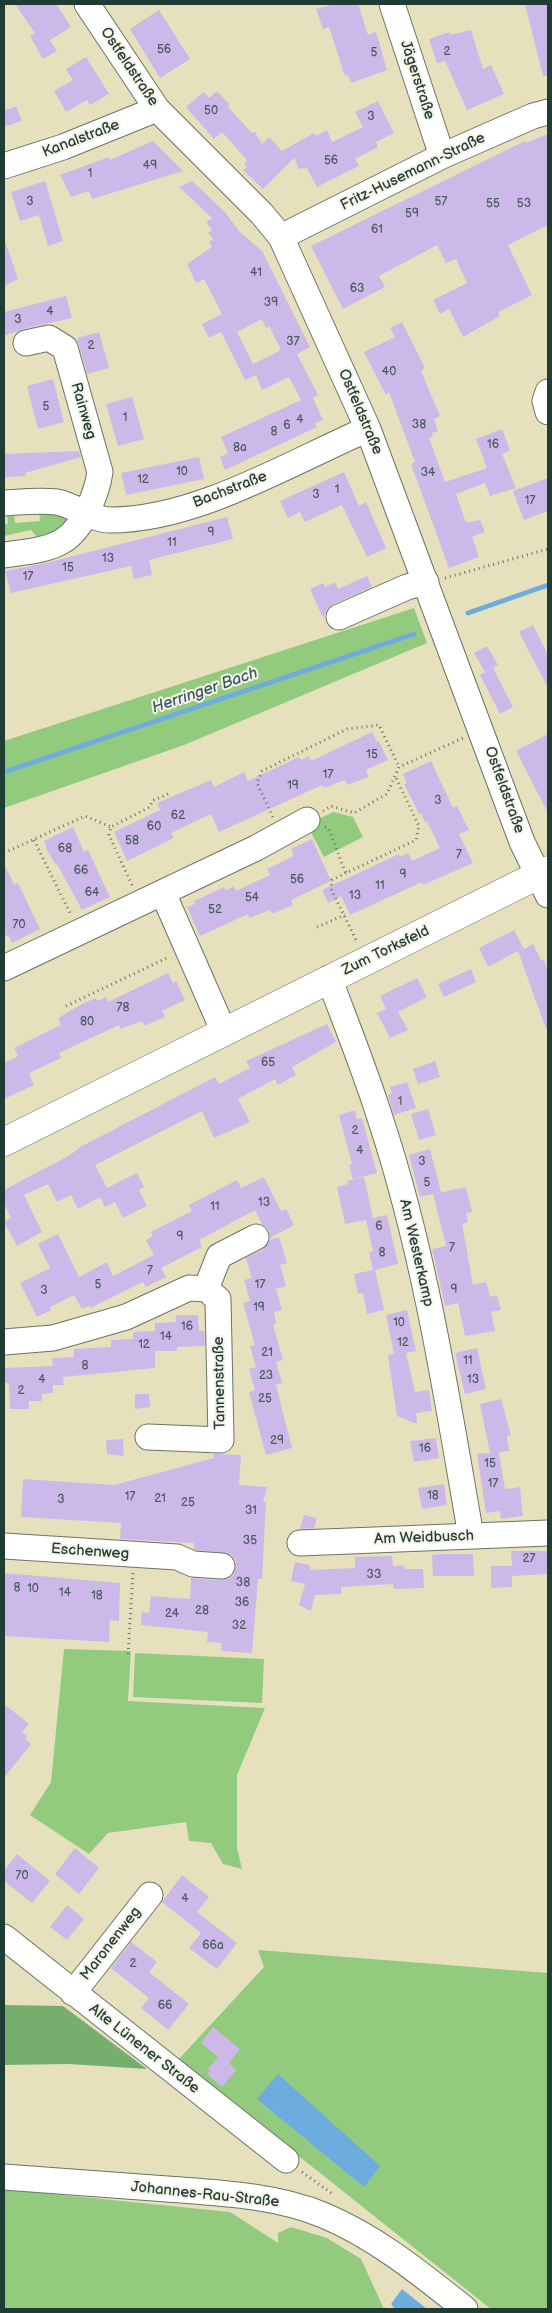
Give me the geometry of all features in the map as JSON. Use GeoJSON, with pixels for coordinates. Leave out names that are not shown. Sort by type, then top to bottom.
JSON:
{"type":"FeatureCollection","features":[{"type":"Feature","properties":{"kind":"main road","name":"Zum Torksfeld"},"geometry":{"type":"LineString","coordinates":[[4,1142],[365,961],[545,880]]}},
{"type":"Feature","properties":{"kind":"street","name":"Ostfeldstraße"},"geometry":{"type":"LineString","coordinates":[[87,4],[156,109],[262,214],[281,237],[368,429],[482,730],[522,842],[545,880]]}},
{"type":"Feature","properties":{"kind":"street","name":"Jägerstraße"},"geometry":{"type":"LineString","coordinates":[[392,4],[442,156]]}},
{"type":"Feature","properties":{"kind":"street","name":"Kanalstraße"},"geometry":{"type":"LineString","coordinates":[[4,166],[63,147],[156,109]]}},
{"type":"Feature","properties":{"kind":"street","name":"Fritz-Husemann-Straße"},"geometry":{"type":"LineString","coordinates":[[281,237],[442,156],[532,116],[548,112]]}},
{"type":"Feature","properties":{"kind":"street","name":"Rainweg"},"geometry":{"type":"LineString","coordinates":[[26,344],[49,338],[65,348],[100,472],[98,488],[85,513]]}},
{"type":"Feature","properties":{"kind":"street"},"geometry":{"type":"LineString","coordinates":[[548,392],[545,401],[548,412]]}},
{"type":"Feature","properties":{"kind":"street","name":"Bachstraße"},"geometry":{"type":"LineString","coordinates":[[4,503],[58,502],[96,518],[109,520],[162,516],[250,484],[368,429]]}},
{"type":"Feature","properties":{"kind":"street"},"geometry":{"type":"LineString","coordinates":[[4,555],[51,546],[65,540],[85,513]]}},
{"type":"Feature","properties":{"kind":"street"},"geometry":{"type":"LineString","coordinates":[[339,617],[407,587],[426,582]]}},
{"type":"Feature","properties":{"kind":"street"},"geometry":{"type":"LineString","coordinates":[[4,968],[163,893],[282,834],[310,818]]}},
{"type":"Feature","properties":{"kind":"street"},"geometry":{"type":"LineString","coordinates":[[163,893],[224,1032]]}},
{"type":"Feature","properties":{"kind":"street","name":"Am Westerkamp"},"geometry":{"type":"LineString","coordinates":[[330,978],[382,1122],[403,1198],[446,1390],[471,1536]]}},
{"type":"Feature","properties":{"kind":"street"},"geometry":{"type":"LineString","coordinates":[[4,1342],[53,1338],[126,1317],[189,1288],[206,1288],[219,1256],[256,1238]]}},
{"type":"Feature","properties":{"kind":"street","name":"Tannenstraße"},"geometry":{"type":"LineString","coordinates":[[148,1437],[221,1440],[218,1299],[206,1288]]}},
{"type":"Feature","properties":{"kind":"street","name":"Am Weidbusch"},"geometry":{"type":"LineString","coordinates":[[300,1543],[548,1533]]}},
{"type":"Feature","properties":{"kind":"street","name":"Eschenweg"},"geometry":{"type":"LineString","coordinates":[[4,1546],[177,1557],[193,1564],[222,1566]]}},
{"type":"Feature","properties":{"kind":"street","name":"Maronenweg"},"geometry":{"type":"LineString","coordinates":[[73,1993],[150,1895]]}},
{"type":"Feature","properties":{"kind":"street","name":"Alte Lünener Straße"},"geometry":{"type":"LineString","coordinates":[[4,1937],[286,2160]]}},
{"type":"Feature","properties":{"kind":"street","name":"Johannes-Rau-Straße"},"geometry":{"type":"LineString","coordinates":[[4,2177],[230,2194],[298,2206],[324,2215],[370,2238],[465,2309]]}},
{"type":"Feature","properties":{"kind":"path"},"geometry":{"type":"LineString","coordinates":[[426,582],[458,576],[548,549]]}},
{"type":"Feature","properties":{"kind":"path"},"geometry":{"type":"LineString","coordinates":[[282,834],[257,783],[262,771],[347,729],[379,725],[399,767],[396,778],[387,794],[354,812],[331,806],[310,818],[315,823],[328,828],[346,873]]}},
{"type":"Feature","properties":{"kind":"path"},"geometry":{"type":"LineString","coordinates":[[399,767],[482,730]]}},
{"type":"Feature","properties":{"kind":"path"},"geometry":{"type":"LineString","coordinates":[[365,961],[345,915],[331,889],[332,880],[416,840],[419,826],[396,778]]}},
{"type":"Feature","properties":{"kind":"path"},"geometry":{"type":"LineString","coordinates":[[140,903],[109,835],[111,827],[150,807],[152,801],[170,793]]}},
{"type":"Feature","properties":{"kind":"path"},"geometry":{"type":"LineString","coordinates":[[4,853],[85,816],[111,827]]}},
{"type":"Feature","properties":{"kind":"path"},"geometry":{"type":"LineString","coordinates":[[34,840],[79,932]]}},
{"type":"Feature","properties":{"kind":"path"},"geometry":{"type":"LineString","coordinates":[[317,927],[345,915]]}},
{"type":"Feature","properties":{"kind":"path"},"geometry":{"type":"LineString","coordinates":[[66,1006],[188,949]]}},
{"type":"Feature","properties":{"kind":"path"},"geometry":{"type":"LineString","coordinates":[[128,1654],[134,1555]]}},
{"type":"Feature","properties":{"kind":"green space"},"geometry":{"type":"Polygon","coordinates":[[[39,509],[67,517],[67,521],[56,538],[40,541],[31,530],[4,536],[4,524],[8,524],[7,512],[14,511],[15,523],[40,521],[39,509]]]}},
{"type":"Feature","properties":{"kind":"green space"},"geometry":{"type":"Polygon","coordinates":[[[414,608],[427,643],[184,745],[4,808],[4,741],[414,608]]]}},
{"type":"Feature","properties":{"kind":"green space"},"geometry":{"type":"Polygon","coordinates":[[[333,812],[353,817],[363,837],[324,857],[307,825],[333,812]]]}},
{"type":"Feature","properties":{"kind":"green space"},"geometry":{"type":"Polygon","coordinates":[[[64,1649],[131,1651],[128,1701],[265,1708],[237,1775],[237,1848],[242,1869],[223,1864],[211,1843],[189,1841],[186,1822],[108,1833],[89,1854],[30,1815],[51,1782],[64,1649]]]}},
{"type":"Feature","properties":{"kind":"green space"},"geometry":{"type":"Polygon","coordinates":[[[135,1653],[264,1659],[262,1703],[133,1697],[135,1653]]]}},
{"type":"Feature","properties":{"kind":"green space"},"geometry":{"type":"Polygon","coordinates":[[[258,1950],[548,1973],[548,2309],[491,2309],[178,2060],[264,1967],[258,1950]]]}},
{"type":"Feature","properties":{"kind":"green space"},"geometry":{"type":"Polygon","coordinates":[[[4,2005],[63,2006],[147,2069],[68,2064],[4,2065],[4,2005]]]}},
{"type":"Feature","properties":{"kind":"green space"},"geometry":{"type":"Polygon","coordinates":[[[4,2189],[230,2212],[278,2243],[278,2233],[291,2227],[327,2238],[361,2259],[384,2309],[4,2309],[4,2189]]]}},
{"type":"Feature","properties":{"kind":"water"},"geometry":{"type":"Polygon","coordinates":[[[278,2074],[380,2166],[364,2187],[257,2099],[278,2074]]]}},
{"type":"Feature","properties":{"kind":"water"},"geometry":{"type":"Polygon","coordinates":[[[402,2289],[427,2309],[395,2309],[391,2304],[402,2289]]]}},
{"type":"Feature","properties":{"kind":"building"},"geometry":{"type":"Polygon","coordinates":[[[15,4],[56,4],[71,27],[50,40],[57,51],[43,59],[30,36],[35,33],[15,4]]]}},
{"type":"Feature","properties":{"kind":"building"},"geometry":{"type":"Polygon","coordinates":[[[334,4],[358,4],[368,35],[375,32],[377,35],[387,70],[351,83],[348,75],[345,76],[329,27],[323,29],[316,9],[334,4]]]}},
{"type":"Feature","properties":{"kind":"building"},"geometry":{"type":"Polygon","coordinates":[[[525,4],[548,4],[548,76],[543,76],[525,4]]]}},
{"type":"Feature","properties":{"kind":"building"},"geometry":{"type":"Polygon","coordinates":[[[159,10],[190,59],[160,78],[130,29],[159,10]]]}},
{"type":"Feature","properties":{"kind":"building"},"geometry":{"type":"Polygon","coordinates":[[[471,30],[483,69],[491,65],[504,94],[467,110],[445,61],[437,63],[429,39],[449,32],[450,35],[471,30]]]}},
{"type":"Feature","properties":{"kind":"building"},"geometry":{"type":"Polygon","coordinates":[[[86,57],[109,94],[90,105],[87,100],[66,112],[54,91],[73,80],[66,69],[86,57]]]}},
{"type":"Feature","properties":{"kind":"building"},"geometry":{"type":"Polygon","coordinates":[[[217,91],[230,105],[228,107],[252,133],[255,132],[262,144],[269,137],[282,151],[314,133],[316,136],[327,130],[332,142],[363,127],[355,112],[378,101],[394,133],[376,142],[378,147],[355,159],[359,166],[317,187],[307,168],[299,169],[294,158],[263,189],[243,170],[247,167],[244,164],[247,160],[222,132],[214,139],[186,107],[204,92],[209,98],[217,91]]]}},
{"type":"Feature","properties":{"kind":"building"},"geometry":{"type":"Polygon","coordinates":[[[16,106],[22,121],[4,127],[4,111],[16,106]]]}},
{"type":"Feature","properties":{"kind":"building"},"geometry":{"type":"Polygon","coordinates":[[[548,134],[548,225],[508,245],[532,295],[498,312],[500,316],[463,337],[449,309],[440,314],[433,300],[467,283],[456,259],[446,263],[437,245],[379,276],[385,287],[343,309],[311,246],[525,141],[526,143],[548,134]]]}},
{"type":"Feature","properties":{"kind":"building"},"geometry":{"type":"Polygon","coordinates":[[[153,141],[183,171],[92,199],[89,191],[71,197],[60,175],[109,157],[110,160],[153,141]]]}},
{"type":"Feature","properties":{"kind":"building"},"geometry":{"type":"Polygon","coordinates":[[[45,181],[63,241],[48,246],[39,215],[20,221],[11,192],[45,181]]]}},
{"type":"Feature","properties":{"kind":"building"},"geometry":{"type":"Polygon","coordinates":[[[192,181],[224,211],[239,231],[262,251],[310,347],[297,354],[318,395],[313,398],[323,420],[315,423],[317,427],[225,470],[220,457],[228,453],[221,437],[301,400],[289,377],[262,390],[256,375],[245,380],[221,332],[209,338],[202,324],[222,314],[204,279],[196,283],[187,264],[212,247],[209,242],[213,239],[208,233],[212,230],[206,222],[212,218],[179,187],[192,181]],[[262,319],[237,332],[253,364],[281,350],[269,326],[266,328],[262,319]]]}},
{"type":"Feature","properties":{"kind":"building"},"geometry":{"type":"Polygon","coordinates":[[[4,244],[6,244],[18,279],[4,286],[4,244]]]}},
{"type":"Feature","properties":{"kind":"building"},"geometry":{"type":"Polygon","coordinates":[[[66,296],[72,318],[23,329],[4,336],[4,312],[66,296]]]}},
{"type":"Feature","properties":{"kind":"building"},"geometry":{"type":"Polygon","coordinates":[[[402,322],[425,368],[421,371],[440,416],[434,419],[438,431],[432,433],[433,436],[429,438],[445,482],[487,468],[476,439],[502,429],[510,450],[502,454],[516,488],[490,496],[485,483],[456,494],[466,523],[480,520],[485,532],[472,537],[479,557],[449,568],[411,464],[415,462],[389,392],[386,395],[364,352],[395,337],[390,328],[402,322]]]}},
{"type":"Feature","properties":{"kind":"building"},"geometry":{"type":"Polygon","coordinates":[[[99,332],[109,368],[87,374],[77,338],[99,332]]]}},
{"type":"Feature","properties":{"kind":"building"},"geometry":{"type":"Polygon","coordinates":[[[53,379],[64,422],[38,429],[27,386],[53,379]]]}},
{"type":"Feature","properties":{"kind":"building"},"geometry":{"type":"Polygon","coordinates":[[[132,397],[144,439],[118,446],[106,404],[132,397]]]}},
{"type":"Feature","properties":{"kind":"building"},"geometry":{"type":"Polygon","coordinates":[[[79,451],[81,457],[25,473],[26,476],[4,477],[4,454],[79,451]]]}},
{"type":"Feature","properties":{"kind":"building"},"geometry":{"type":"Polygon","coordinates":[[[199,457],[204,479],[126,495],[121,473],[199,457]]]}},
{"type":"Feature","properties":{"kind":"building"},"geometry":{"type":"Polygon","coordinates":[[[344,472],[359,506],[366,502],[386,548],[367,557],[342,505],[305,522],[300,512],[288,518],[280,501],[344,472]]]}},
{"type":"Feature","properties":{"kind":"building"},"geometry":{"type":"Polygon","coordinates":[[[548,478],[548,511],[524,520],[513,491],[548,478]]]}},
{"type":"Feature","properties":{"kind":"building"},"geometry":{"type":"Polygon","coordinates":[[[227,517],[233,539],[149,560],[152,575],[134,579],[131,566],[11,593],[5,571],[46,563],[227,517]]]}},
{"type":"Feature","properties":{"kind":"building"},"geometry":{"type":"Polygon","coordinates":[[[367,576],[372,587],[333,604],[327,609],[323,618],[310,589],[323,583],[325,587],[335,582],[338,589],[367,576]]]}},
{"type":"Feature","properties":{"kind":"building"},"geometry":{"type":"Polygon","coordinates":[[[533,625],[548,655],[548,688],[519,632],[533,625]]]}},
{"type":"Feature","properties":{"kind":"building"},"geometry":{"type":"Polygon","coordinates":[[[487,646],[498,665],[493,668],[513,707],[500,714],[480,675],[485,672],[474,653],[487,646]]]}},
{"type":"Feature","properties":{"kind":"building"},"geometry":{"type":"Polygon","coordinates":[[[372,732],[377,742],[379,741],[388,760],[366,770],[369,777],[347,785],[345,780],[324,788],[322,785],[219,832],[211,814],[171,833],[174,838],[127,861],[114,832],[160,810],[157,803],[211,780],[214,787],[244,772],[248,781],[299,757],[301,760],[309,756],[311,761],[372,732]]]}},
{"type":"Feature","properties":{"kind":"building"},"geometry":{"type":"Polygon","coordinates":[[[548,734],[548,813],[516,751],[548,734]]]}},
{"type":"Feature","properties":{"kind":"building"},"geometry":{"type":"Polygon","coordinates":[[[431,761],[453,808],[457,806],[469,830],[459,834],[473,863],[423,885],[422,882],[350,915],[341,896],[328,903],[322,890],[399,854],[400,857],[408,853],[412,861],[440,848],[427,821],[425,822],[421,813],[419,814],[404,784],[407,783],[403,774],[431,761]]]}},
{"type":"Feature","properties":{"kind":"building"},"geometry":{"type":"Polygon","coordinates":[[[73,827],[84,852],[88,850],[110,897],[82,910],[57,864],[47,850],[44,841],[73,827]]]}},
{"type":"Feature","properties":{"kind":"building"},"geometry":{"type":"Polygon","coordinates":[[[312,839],[331,881],[291,900],[293,905],[272,914],[270,910],[249,918],[248,914],[200,936],[187,907],[195,904],[194,901],[224,887],[226,890],[234,886],[236,891],[270,875],[267,869],[294,856],[291,849],[312,839]]]}},
{"type":"Feature","properties":{"kind":"building"},"geometry":{"type":"Polygon","coordinates":[[[4,863],[14,885],[18,883],[40,929],[12,943],[8,935],[4,937],[4,863]]]}},
{"type":"Feature","properties":{"kind":"building"},"geometry":{"type":"Polygon","coordinates":[[[514,930],[524,949],[533,944],[541,960],[544,960],[548,971],[548,1029],[546,1029],[518,951],[488,967],[479,948],[514,930]]]}},
{"type":"Feature","properties":{"kind":"building"},"geometry":{"type":"Polygon","coordinates":[[[471,969],[476,982],[444,997],[438,984],[471,969]]]}},
{"type":"Feature","properties":{"kind":"building"},"geometry":{"type":"Polygon","coordinates":[[[168,973],[173,983],[176,981],[185,1000],[162,1011],[165,1017],[144,1026],[142,1021],[120,1029],[119,1025],[59,1053],[61,1058],[29,1073],[34,1085],[4,1099],[4,1063],[18,1056],[14,1048],[61,1025],[58,1018],[84,1003],[96,998],[97,1001],[106,997],[108,1002],[168,973]]]}},
{"type":"Feature","properties":{"kind":"building"},"geometry":{"type":"Polygon","coordinates":[[[417,978],[427,997],[398,1012],[408,1030],[390,1038],[377,1013],[386,1009],[380,996],[417,978]]]}},
{"type":"Feature","properties":{"kind":"building"},"geometry":{"type":"Polygon","coordinates":[[[327,1024],[336,1042],[292,1067],[296,1075],[278,1085],[275,1079],[238,1099],[250,1122],[214,1138],[202,1111],[95,1165],[107,1188],[137,1173],[144,1187],[139,1190],[147,1206],[123,1218],[115,1202],[105,1207],[100,1197],[78,1209],[71,1195],[57,1202],[48,1184],[24,1195],[42,1232],[17,1246],[4,1222],[11,1218],[4,1203],[4,1190],[70,1155],[82,1146],[215,1077],[219,1084],[250,1068],[246,1061],[327,1024]]]}},
{"type":"Feature","properties":{"kind":"building"},"geometry":{"type":"Polygon","coordinates":[[[435,1061],[440,1077],[418,1084],[413,1069],[435,1061]]]}},
{"type":"Feature","properties":{"kind":"building"},"geometry":{"type":"Polygon","coordinates":[[[407,1082],[416,1108],[394,1115],[388,1095],[392,1093],[390,1087],[407,1082]]]}},
{"type":"Feature","properties":{"kind":"building"},"geometry":{"type":"Polygon","coordinates":[[[428,1109],[436,1135],[419,1140],[411,1114],[428,1109]]]}},
{"type":"Feature","properties":{"kind":"building"},"geometry":{"type":"Polygon","coordinates":[[[355,1110],[357,1119],[362,1118],[377,1173],[353,1179],[349,1165],[352,1164],[339,1115],[355,1110]]]}},
{"type":"Feature","properties":{"kind":"building"},"geometry":{"type":"Polygon","coordinates":[[[430,1149],[441,1192],[420,1197],[409,1155],[430,1149]]]}},
{"type":"Feature","properties":{"kind":"building"},"geometry":{"type":"Polygon","coordinates":[[[264,1177],[281,1211],[286,1209],[294,1225],[270,1238],[269,1230],[262,1224],[255,1210],[199,1240],[202,1247],[161,1268],[166,1277],[146,1287],[143,1282],[90,1308],[89,1306],[82,1309],[74,1295],[50,1307],[51,1310],[37,1317],[20,1283],[50,1268],[38,1244],[58,1234],[79,1277],[107,1262],[113,1276],[154,1255],[146,1240],[153,1236],[151,1232],[192,1211],[189,1205],[237,1180],[241,1188],[264,1177]]]}},
{"type":"Feature","properties":{"kind":"building"},"geometry":{"type":"Polygon","coordinates":[[[364,1177],[373,1218],[387,1215],[398,1264],[375,1270],[384,1310],[367,1314],[363,1293],[358,1294],[354,1274],[373,1270],[369,1252],[373,1251],[366,1220],[345,1224],[337,1187],[348,1184],[347,1181],[364,1177]]]}},
{"type":"Feature","properties":{"kind":"building"},"geometry":{"type":"Polygon","coordinates":[[[466,1187],[472,1212],[466,1213],[468,1222],[462,1224],[473,1285],[486,1282],[490,1297],[497,1295],[501,1310],[491,1312],[495,1331],[465,1336],[458,1303],[445,1306],[432,1249],[446,1246],[433,1194],[466,1187]]]}},
{"type":"Feature","properties":{"kind":"building"},"geometry":{"type":"Polygon","coordinates":[[[279,1237],[287,1263],[280,1265],[286,1286],[276,1289],[282,1310],[274,1312],[276,1324],[273,1325],[283,1360],[276,1362],[282,1383],[276,1385],[292,1448],[266,1455],[249,1392],[255,1390],[249,1369],[256,1367],[250,1346],[255,1345],[243,1303],[250,1301],[244,1280],[252,1278],[246,1258],[263,1250],[270,1240],[279,1237]]]}},
{"type":"Feature","properties":{"kind":"building"},"geometry":{"type":"Polygon","coordinates":[[[407,1310],[416,1351],[406,1353],[415,1392],[429,1390],[432,1411],[416,1413],[417,1424],[397,1416],[388,1355],[394,1354],[386,1315],[407,1310]]]}},
{"type":"Feature","properties":{"kind":"building"},"geometry":{"type":"Polygon","coordinates":[[[176,1315],[198,1315],[199,1331],[204,1331],[205,1346],[177,1347],[177,1351],[155,1351],[155,1368],[63,1377],[64,1385],[53,1385],[53,1393],[42,1394],[42,1401],[29,1401],[29,1409],[10,1409],[9,1383],[4,1383],[4,1368],[53,1366],[52,1358],[74,1357],[74,1349],[111,1347],[111,1340],[133,1339],[133,1332],[155,1331],[155,1323],[176,1322],[176,1315]]]}},
{"type":"Feature","properties":{"kind":"building"},"geometry":{"type":"Polygon","coordinates":[[[477,1348],[486,1389],[465,1394],[455,1353],[477,1348]]]}},
{"type":"Feature","properties":{"kind":"building"},"geometry":{"type":"Polygon","coordinates":[[[135,1394],[149,1394],[150,1407],[135,1409],[135,1394]]]}},
{"type":"Feature","properties":{"kind":"building"},"geometry":{"type":"Polygon","coordinates":[[[501,1399],[511,1435],[507,1436],[509,1451],[499,1452],[505,1489],[520,1487],[523,1516],[501,1519],[500,1511],[486,1513],[477,1454],[490,1453],[480,1404],[501,1399]]]}},
{"type":"Feature","properties":{"kind":"building"},"geometry":{"type":"Polygon","coordinates":[[[436,1438],[439,1458],[414,1462],[410,1441],[436,1438]]]}},
{"type":"Feature","properties":{"kind":"building"},"geometry":{"type":"Polygon","coordinates":[[[123,1439],[124,1456],[107,1454],[106,1440],[123,1439]]]}},
{"type":"Feature","properties":{"kind":"building"},"geometry":{"type":"Polygon","coordinates":[[[213,1454],[241,1455],[239,1485],[267,1487],[263,1502],[266,1502],[262,1579],[258,1579],[252,1653],[222,1651],[221,1643],[207,1642],[208,1632],[141,1625],[142,1612],[149,1613],[151,1596],[190,1599],[191,1578],[229,1579],[234,1574],[236,1566],[235,1559],[230,1554],[196,1550],[194,1549],[194,1543],[120,1539],[121,1523],[21,1517],[23,1479],[114,1485],[214,1458],[213,1454]]]}},
{"type":"Feature","properties":{"kind":"building"},"geometry":{"type":"Polygon","coordinates":[[[444,1484],[447,1505],[422,1509],[418,1488],[444,1484]]]}},
{"type":"Feature","properties":{"kind":"building"},"geometry":{"type":"Polygon","coordinates":[[[304,1515],[317,1518],[314,1528],[300,1529],[304,1515]]]}},
{"type":"Feature","properties":{"kind":"building"},"geometry":{"type":"Polygon","coordinates":[[[511,1551],[548,1551],[548,1574],[512,1576],[512,1587],[491,1588],[491,1566],[512,1566],[511,1551]]]}},
{"type":"Feature","properties":{"kind":"building"},"geometry":{"type":"Polygon","coordinates":[[[473,1554],[474,1576],[433,1576],[432,1555],[473,1554]]]}},
{"type":"Feature","properties":{"kind":"building"},"geometry":{"type":"Polygon","coordinates":[[[392,1556],[393,1566],[404,1565],[405,1569],[423,1569],[424,1588],[394,1589],[393,1584],[341,1587],[341,1594],[315,1595],[311,1611],[299,1605],[305,1584],[291,1581],[295,1562],[310,1565],[310,1570],[355,1568],[355,1557],[392,1556]]]}},
{"type":"Feature","properties":{"kind":"building"},"geometry":{"type":"Polygon","coordinates":[[[4,1573],[120,1583],[119,1621],[110,1620],[109,1642],[4,1636],[4,1573]]]}},
{"type":"Feature","properties":{"kind":"building"},"geometry":{"type":"Polygon","coordinates":[[[4,1704],[29,1724],[22,1732],[27,1736],[25,1739],[31,1744],[4,1778],[4,1704]]]}},
{"type":"Feature","properties":{"kind":"building"},"geometry":{"type":"Polygon","coordinates":[[[75,1848],[99,1868],[79,1894],[55,1874],[75,1848]]]}},
{"type":"Feature","properties":{"kind":"building"},"geometry":{"type":"Polygon","coordinates":[[[17,1854],[50,1881],[32,1903],[4,1881],[4,1871],[17,1854]]]}},
{"type":"Feature","properties":{"kind":"building"},"geometry":{"type":"Polygon","coordinates":[[[182,1875],[209,1897],[197,1912],[237,1943],[217,1969],[189,1948],[201,1933],[162,1902],[182,1875]]]}},
{"type":"Feature","properties":{"kind":"building"},"geometry":{"type":"Polygon","coordinates":[[[67,1905],[84,1919],[67,1940],[50,1927],[67,1905]]]}},
{"type":"Feature","properties":{"kind":"building"},"geometry":{"type":"Polygon","coordinates":[[[131,1942],[157,1962],[149,1972],[189,2004],[168,2030],[141,2008],[149,1998],[111,1968],[131,1942]]]}},
{"type":"Feature","properties":{"kind":"building"},"geometry":{"type":"Polygon","coordinates":[[[213,2027],[240,2049],[229,2063],[236,2070],[222,2087],[207,2074],[210,2071],[208,2069],[218,2057],[201,2043],[213,2027]]]}},
{"type":"Feature","properties":{"kind":"waterway","name":"Herringer Bach"},"geometry":{"type":"LineString","coordinates":[[468,613],[548,585]]}},
{"type":"Feature","properties":{"kind":"waterway","name":"Herringer Bach"},"geometry":{"type":"LineString","coordinates":[[4,772],[414,634]]}}]}
